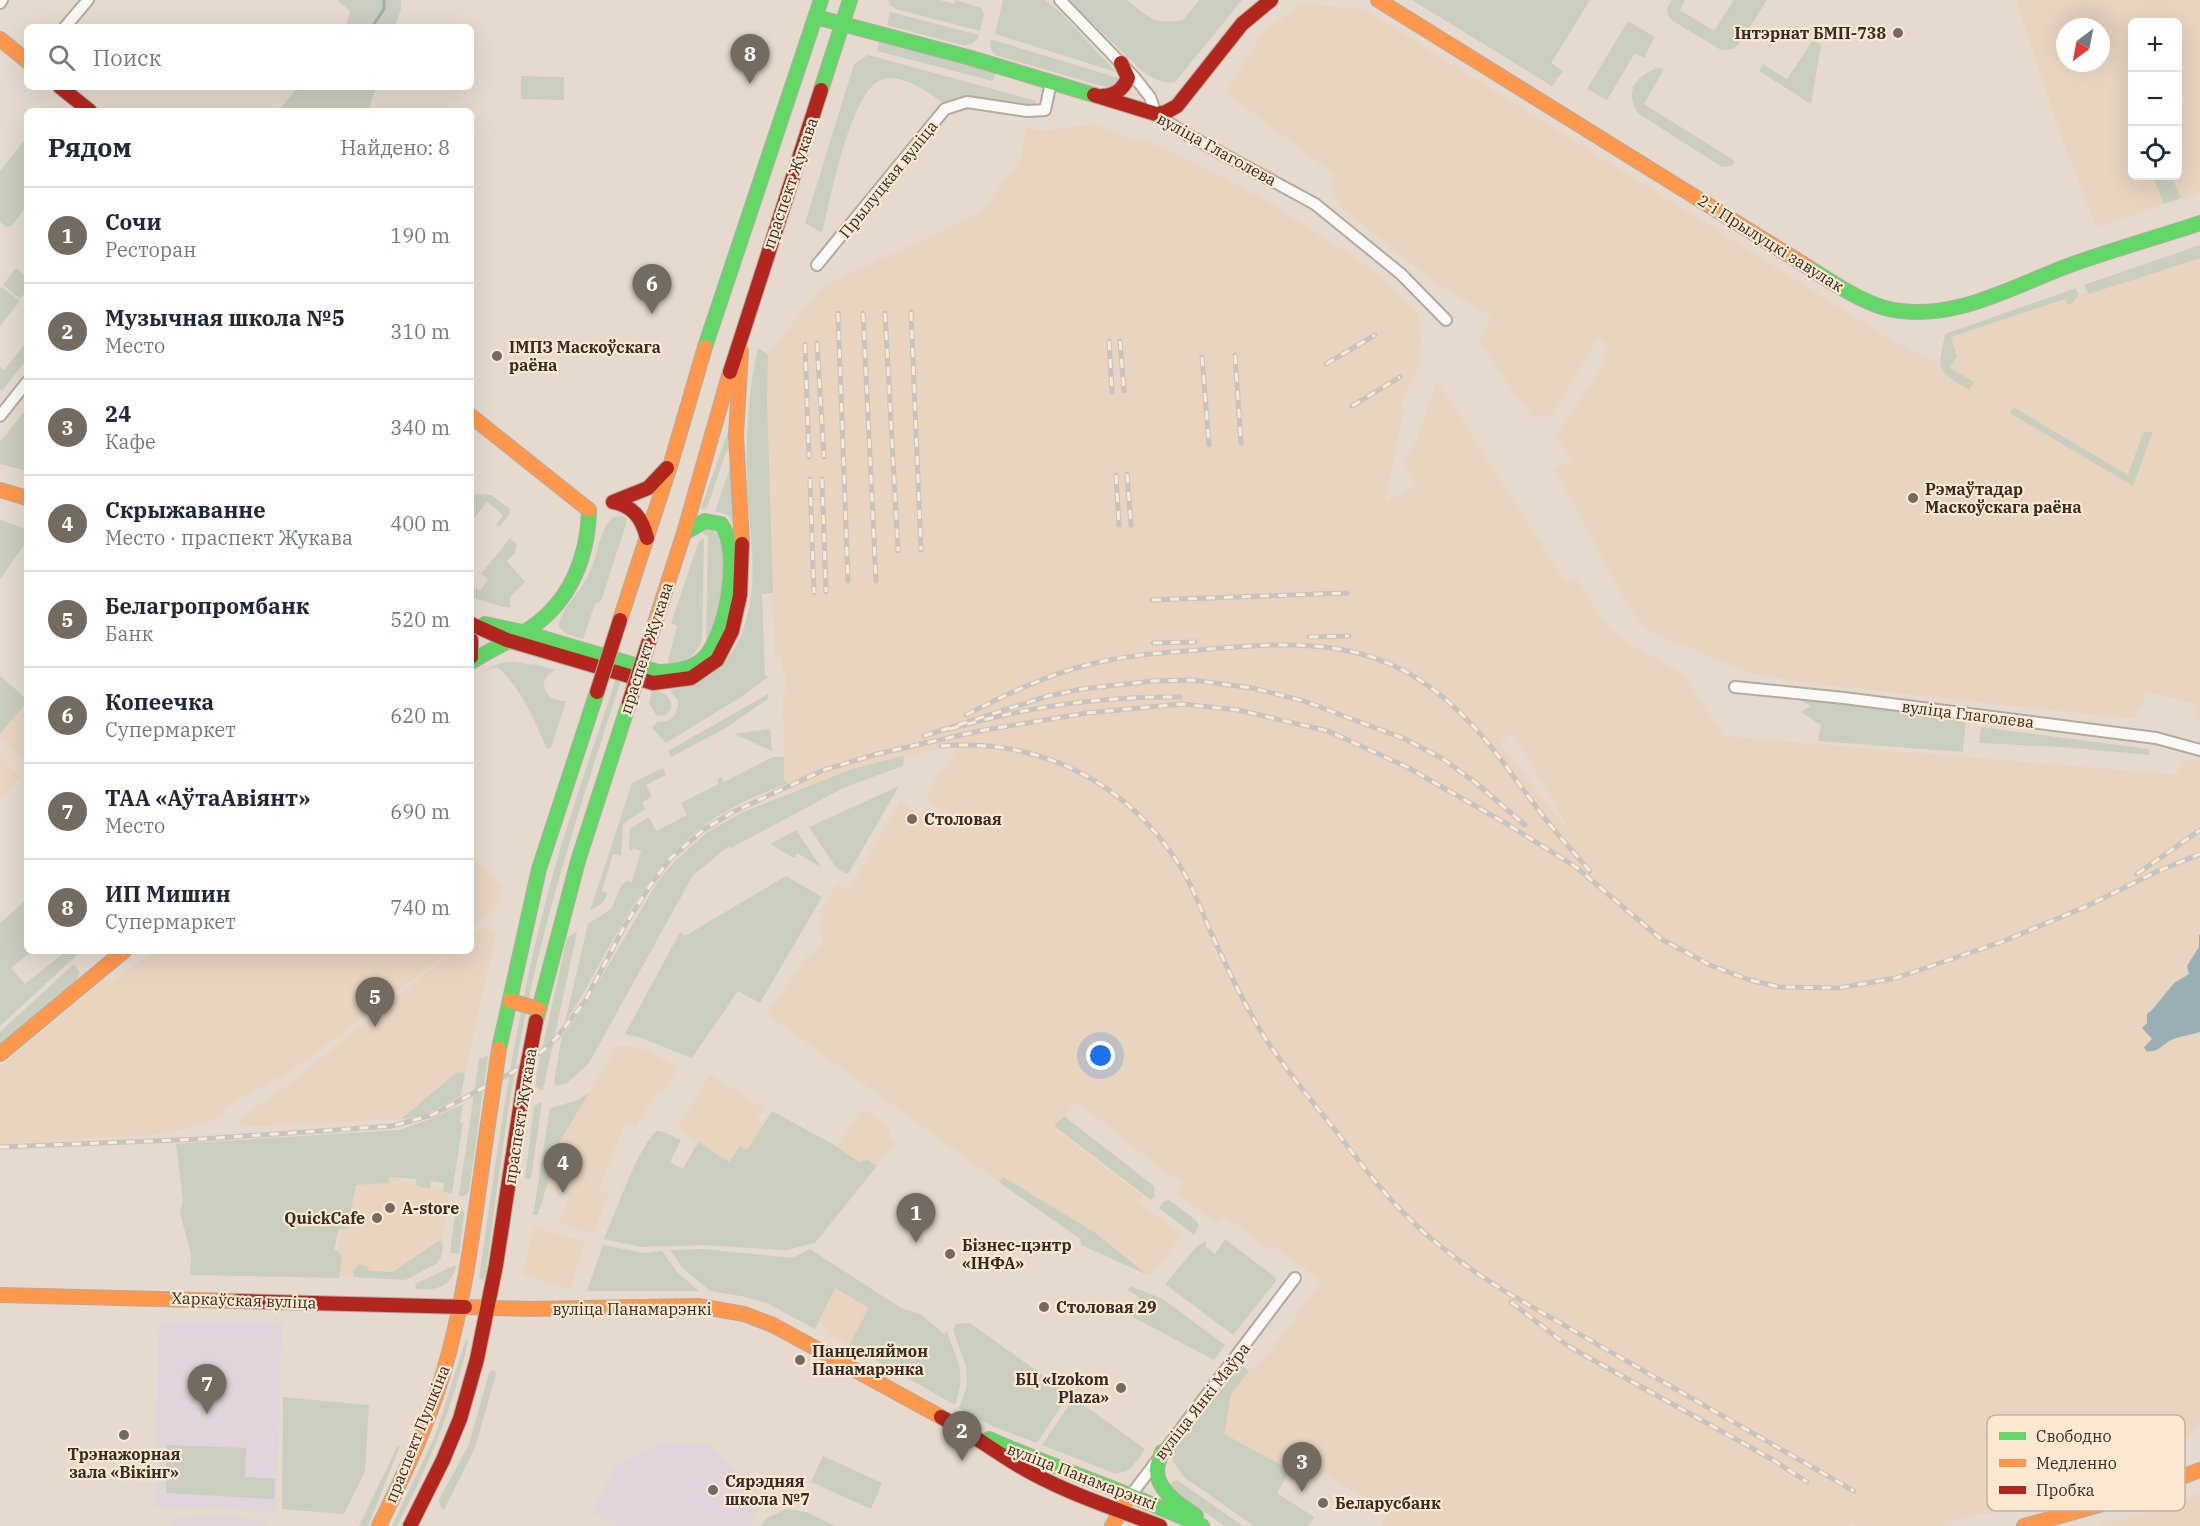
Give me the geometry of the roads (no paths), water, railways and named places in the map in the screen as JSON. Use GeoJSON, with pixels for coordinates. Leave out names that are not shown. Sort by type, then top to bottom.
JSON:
{"type":"FeatureCollection","features":[{"type":"Feature","properties":{"kind":"main road","name":"праспект Жукава"},"geometry":{"type":"LineString","coordinates":[[459,1306],[499,1049],[539,869],[671,463],[702,356],[821,0]]}},
{"type":"Feature","properties":{"kind":"main road","name":"праспект Жукава"},"geometry":{"type":"LineString","coordinates":[[488,1306],[537,1015],[572,878],[600,785],[684,533],[744,325],[850,0]]}},
{"type":"Feature","properties":{"kind":"main road"},"geometry":{"type":"LineString","coordinates":[[1156,114],[1177,106],[1242,24],[1271,0]]}},
{"type":"Feature","properties":{"kind":"main road","name":"2-і Прылуцкі завулак"},"geometry":{"type":"LineString","coordinates":[[1378,0],[1839,286],[1886,308],[1915,312],[1946,311],[1985,299],[2073,264],[2200,223]]}},
{"type":"Feature","properties":{"kind":"main road"},"geometry":{"type":"LineString","coordinates":[[816,17],[844,24]]}},
{"type":"Feature","properties":{"kind":"main road","name":"вуліца Глаголева"},"geometry":{"type":"LineString","coordinates":[[844,24],[1156,114]]}},
{"type":"Feature","properties":{"kind":"main road"},"geometry":{"type":"LineString","coordinates":[[0,39],[24,59]]}},
{"type":"Feature","properties":{"kind":"main road"},"geometry":{"type":"LineString","coordinates":[[1097,96],[1110,96],[1123,88],[1128,78],[1121,63]]}},
{"type":"Feature","properties":{"kind":"main road"},"geometry":{"type":"LineString","coordinates":[[64,90],[86,108]]}},
{"type":"Feature","properties":{"kind":"main road"},"geometry":{"type":"LineString","coordinates":[[474,624],[507,640],[653,683],[671,684],[693,679],[710,667],[724,651],[732,633],[742,590],[735,406],[744,325]]}},
{"type":"Feature","properties":{"kind":"main road"},"geometry":{"type":"LineString","coordinates":[[474,418],[589,510],[590,523],[586,549],[566,592],[540,621],[474,660]]}},
{"type":"Feature","properties":{"kind":"main road"},"geometry":{"type":"LineString","coordinates":[[589,510],[648,488],[671,463]]}},
{"type":"Feature","properties":{"kind":"main road"},"geometry":{"type":"LineString","coordinates":[[0,490],[24,497]]}},
{"type":"Feature","properties":{"kind":"main road"},"geometry":{"type":"LineString","coordinates":[[613,502],[626,504],[636,513],[645,526],[647,538]]}},
{"type":"Feature","properties":{"kind":"main road"},"geometry":{"type":"LineString","coordinates":[[474,624],[522,632],[658,672],[680,671],[702,659],[717,639],[728,607],[730,566],[728,535],[721,524],[712,521],[694,526],[684,533]]}},
{"type":"Feature","properties":{"kind":"main road"},"geometry":{"type":"LineString","coordinates":[[540,621],[539,628],[547,639]]}},
{"type":"Feature","properties":{"kind":"main road"},"geometry":{"type":"LineString","coordinates":[[522,632],[525,642],[532,647]]}},
{"type":"Feature","properties":{"kind":"main road"},"geometry":{"type":"LineString","coordinates":[[0,1054],[120,954]]}},
{"type":"Feature","properties":{"kind":"main road"},"geometry":{"type":"LineString","coordinates":[[510,1001],[537,1015]]}},
{"type":"Feature","properties":{"kind":"main road","name":"Харкаўская вуліца"},"geometry":{"type":"LineString","coordinates":[[0,1295],[488,1306]]}},
{"type":"Feature","properties":{"kind":"main road","name":"праспект Пушкіна"},"geometry":{"type":"LineString","coordinates":[[379,1526],[435,1398],[449,1352],[459,1306]]}},
{"type":"Feature","properties":{"kind":"main road","name":"вуліца Панамарэнкі"},"geometry":{"type":"LineString","coordinates":[[488,1306],[600,1309],[698,1306],[744,1314],[773,1325],[962,1428],[1016,1464],[1058,1486],[1160,1526]]}},
{"type":"Feature","properties":{"kind":"main road","name":"праспект Пушкіна"},"geometry":{"type":"LineString","coordinates":[[410,1526],[443,1460],[460,1419],[477,1359],[488,1306]]}},
{"type":"Feature","properties":{"kind":"main road","name":"вуліца Панамарэнкі"},"geometry":{"type":"LineString","coordinates":[[962,1428],[1048,1465],[1180,1515],[1202,1526]]}},
{"type":"Feature","properties":{"kind":"main road"},"geometry":{"type":"LineString","coordinates":[[1162,1452],[1157,1469],[1162,1485],[1170,1496],[1210,1526]]}},
{"type":"Feature","properties":{"kind":"main road"},"geometry":{"type":"LineString","coordinates":[[2185,1477],[2200,1470]]}},
{"type":"Feature","properties":{"kind":"main road","name":"вуліца Янкі Маўра"},"geometry":{"type":"LineString","coordinates":[[1112,1526],[1131,1495]]}},
{"type":"Feature","properties":{"kind":"main road"},"geometry":{"type":"LineString","coordinates":[[2024,1526],[2083,1511]]}},
{"type":"Feature","properties":{"kind":"street"},"geometry":{"type":"LineString","coordinates":[[67,24],[88,0]]}},
{"type":"Feature","properties":{"kind":"street"},"geometry":{"type":"LineString","coordinates":[[1060,0],[1121,63],[1150,97],[1156,114]]}},
{"type":"Feature","properties":{"kind":"street","name":"Прылуцкая вуліца"},"geometry":{"type":"LineString","coordinates":[[817,265],[945,109],[967,102],[1027,111],[1045,110],[1051,82]]}},
{"type":"Feature","properties":{"kind":"street","name":"вуліца Глаголева"},"geometry":{"type":"LineString","coordinates":[[1156,114],[1186,134],[1315,204],[1401,274],[1446,320]]}},
{"type":"Feature","properties":{"kind":"street"},"geometry":{"type":"LineString","coordinates":[[0,416],[24,386]]}},
{"type":"Feature","properties":{"kind":"street","name":"вуліца Глаголева"},"geometry":{"type":"LineString","coordinates":[[1735,687],[1845,698],[2156,738],[2200,750]]}},
{"type":"Feature","properties":{"kind":"street","name":"вуліца Янкі Маўра"},"geometry":{"type":"LineString","coordinates":[[1131,1495],[1295,1278]]}},
{"type":"Feature","properties":{"kind":"water"},"geometry":{"type":"Polygon","coordinates":[[[2199,935],[2200,1032],[2178,1037],[2154,1051],[2146,1051],[2144,1047],[2152,1039],[2142,1028],[2147,1023],[2147,1014],[2174,983],[2189,974],[2187,966],[2199,947],[2199,935]]]}},
{"type":"Feature","properties":{"kind":"waterway"},"geometry":{"type":"LineString","coordinates":[[374,24],[384,9],[384,0]]}},
{"type":"Feature","properties":{"kind":"railway"},"geometry":{"type":"LineString","coordinates":[[911,312],[921,550]]}},
{"type":"Feature","properties":{"kind":"railway"},"geometry":{"type":"LineString","coordinates":[[838,313],[848,581]]}},
{"type":"Feature","properties":{"kind":"railway"},"geometry":{"type":"LineString","coordinates":[[863,313],[876,581]]}},
{"type":"Feature","properties":{"kind":"railway"},"geometry":{"type":"LineString","coordinates":[[885,313],[898,551]]}},
{"type":"Feature","properties":{"kind":"railway"},"geometry":{"type":"LineString","coordinates":[[1326,364],[1375,335]]}},
{"type":"Feature","properties":{"kind":"railway"},"geometry":{"type":"LineString","coordinates":[[1109,341],[1112,392]]}},
{"type":"Feature","properties":{"kind":"railway"},"geometry":{"type":"LineString","coordinates":[[1120,341],[1124,391]]}},
{"type":"Feature","properties":{"kind":"railway"},"geometry":{"type":"LineString","coordinates":[[817,343],[824,457]]}},
{"type":"Feature","properties":{"kind":"railway"},"geometry":{"type":"LineString","coordinates":[[805,344],[809,457]]}},
{"type":"Feature","properties":{"kind":"railway"},"geometry":{"type":"LineString","coordinates":[[1235,355],[1241,443]]}},
{"type":"Feature","properties":{"kind":"railway"},"geometry":{"type":"LineString","coordinates":[[1202,357],[1209,445]]}},
{"type":"Feature","properties":{"kind":"railway"},"geometry":{"type":"LineString","coordinates":[[1352,406],[1400,377]]}},
{"type":"Feature","properties":{"kind":"railway"},"geometry":{"type":"LineString","coordinates":[[1127,474],[1131,525]]}},
{"type":"Feature","properties":{"kind":"railway"},"geometry":{"type":"LineString","coordinates":[[1116,475],[1119,525]]}},
{"type":"Feature","properties":{"kind":"railway"},"geometry":{"type":"LineString","coordinates":[[810,479],[814,593]]}},
{"type":"Feature","properties":{"kind":"railway"},"geometry":{"type":"LineString","coordinates":[[822,479],[826,592]]}},
{"type":"Feature","properties":{"kind":"railway"},"geometry":{"type":"LineString","coordinates":[[1152,600],[1347,593]]}},
{"type":"Feature","properties":{"kind":"railway"},"geometry":{"type":"LineString","coordinates":[[1309,637],[1349,636]]}},
{"type":"Feature","properties":{"kind":"railway"},"geometry":{"type":"LineString","coordinates":[[1153,643],[1195,642]]}},
{"type":"Feature","properties":{"kind":"railway"},"geometry":{"type":"LineString","coordinates":[[966,715],[1040,680],[1071,669],[1115,659],[1157,653],[1260,646],[1319,646],[1348,651],[1376,658],[1403,670],[1449,702],[1481,735],[1551,826],[1590,871]]}},
{"type":"Feature","properties":{"kind":"railway"},"geometry":{"type":"LineString","coordinates":[[924,736],[1048,696],[1082,689],[1153,681],[1192,680],[1252,688],[1304,701],[1405,739],[1443,759],[1476,783],[1525,825]]}},
{"type":"Feature","properties":{"kind":"railway"},"geometry":{"type":"LineString","coordinates":[[950,729],[978,721],[1064,704],[1122,698],[1180,697]]}},
{"type":"Feature","properties":{"kind":"railway"},"geometry":{"type":"LineString","coordinates":[[0,1147],[202,1139],[392,1126],[432,1115],[513,1072],[545,1049],[557,1037],[585,1001],[624,927],[649,887],[670,859],[703,830],[733,812],[824,770],[877,754],[979,731],[1087,713],[1181,704],[1238,710],[1328,731],[1407,767],[1507,824],[1576,867],[1661,939],[1712,966],[1750,980],[1779,987],[1839,988],[1896,978],[2004,941],[2200,854]]}},
{"type":"Feature","properties":{"kind":"railway"},"geometry":{"type":"LineString","coordinates":[[941,746],[978,745],[1046,758],[1078,771],[1107,789],[1134,811],[1159,836],[1180,866],[1236,985],[1267,1041],[1365,1169],[1408,1218],[1448,1252],[1506,1292],[1854,1491]]}},
{"type":"Feature","properties":{"kind":"railway"},"geometry":{"type":"LineString","coordinates":[[2137,874],[2200,830]]}},
{"type":"Feature","properties":{"kind":"railway"},"geometry":{"type":"LineString","coordinates":[[1511,1302],[1568,1346],[1775,1461],[1807,1482]]}},
{"type":"Feature","properties":{"kind":"place","name":"Інтэрнат БМП-738"},"geometry":{"type":"Point","coordinates":[1898,33]}},
{"type":"Feature","properties":{"kind":"place","name":"ИП Мишин"},"geometry":{"type":"Point","coordinates":[750,84]}},
{"type":"Feature","properties":{"kind":"place","name":"Копеечка"},"geometry":{"type":"Point","coordinates":[652,314]}},
{"type":"Feature","properties":{"kind":"place","name":"ІМПЗ Маскоўскага раёна"},"geometry":{"type":"Point","coordinates":[497,356]}},
{"type":"Feature","properties":{"kind":"place","name":"Рэмаўтадар Маскоўскага раёна"},"geometry":{"type":"Point","coordinates":[1913,498]}},
{"type":"Feature","properties":{"kind":"place","name":"Столовая"},"geometry":{"type":"Point","coordinates":[912,819]}},
{"type":"Feature","properties":{"kind":"place","name":"Белагропромбанк"},"geometry":{"type":"Point","coordinates":[375,1027]}},
{"type":"Feature","properties":{"kind":"place","name":"Скрыжаванне"},"geometry":{"type":"Point","coordinates":[563,1193]}},
{"type":"Feature","properties":{"kind":"place","name":"А-store"},"geometry":{"type":"Point","coordinates":[390,1208]}},
{"type":"Feature","properties":{"kind":"place","name":"QuickCafe"},"geometry":{"type":"Point","coordinates":[377,1218]}},
{"type":"Feature","properties":{"kind":"place","name":"Сочи"},"geometry":{"type":"Point","coordinates":[916,1243]}},
{"type":"Feature","properties":{"kind":"place","name":"Бізнес-цэнтр «ІНФА»"},"geometry":{"type":"Point","coordinates":[950,1254]}},
{"type":"Feature","properties":{"kind":"place","name":"Столовая 29"},"geometry":{"type":"Point","coordinates":[1044,1307]}},
{"type":"Feature","properties":{"kind":"place","name":"Панцеляймон Панамарэнка"},"geometry":{"type":"Point","coordinates":[800,1360]}},
{"type":"Feature","properties":{"kind":"place","name":"БЦ «Izokom Plaza»"},"geometry":{"type":"Point","coordinates":[1121,1388]}},
{"type":"Feature","properties":{"kind":"place","name":"ТАА «АўтаАвіянт»"},"geometry":{"type":"Point","coordinates":[207,1414]}},
{"type":"Feature","properties":{"kind":"place","name":"Трэнажорная зала «Вікінг»"},"geometry":{"type":"Point","coordinates":[124,1435]}},
{"type":"Feature","properties":{"kind":"place","name":"Музычная школа №5"},"geometry":{"type":"Point","coordinates":[962,1461]}},
{"type":"Feature","properties":{"kind":"place","name":"Сярэдняя школа №7"},"geometry":{"type":"Point","coordinates":[713,1490]}},
{"type":"Feature","properties":{"kind":"place","name":"24"},"geometry":{"type":"Point","coordinates":[1302,1492]}},
{"type":"Feature","properties":{"kind":"place","name":"Беларусбанк"},"geometry":{"type":"Point","coordinates":[1323,1503]}}]}
